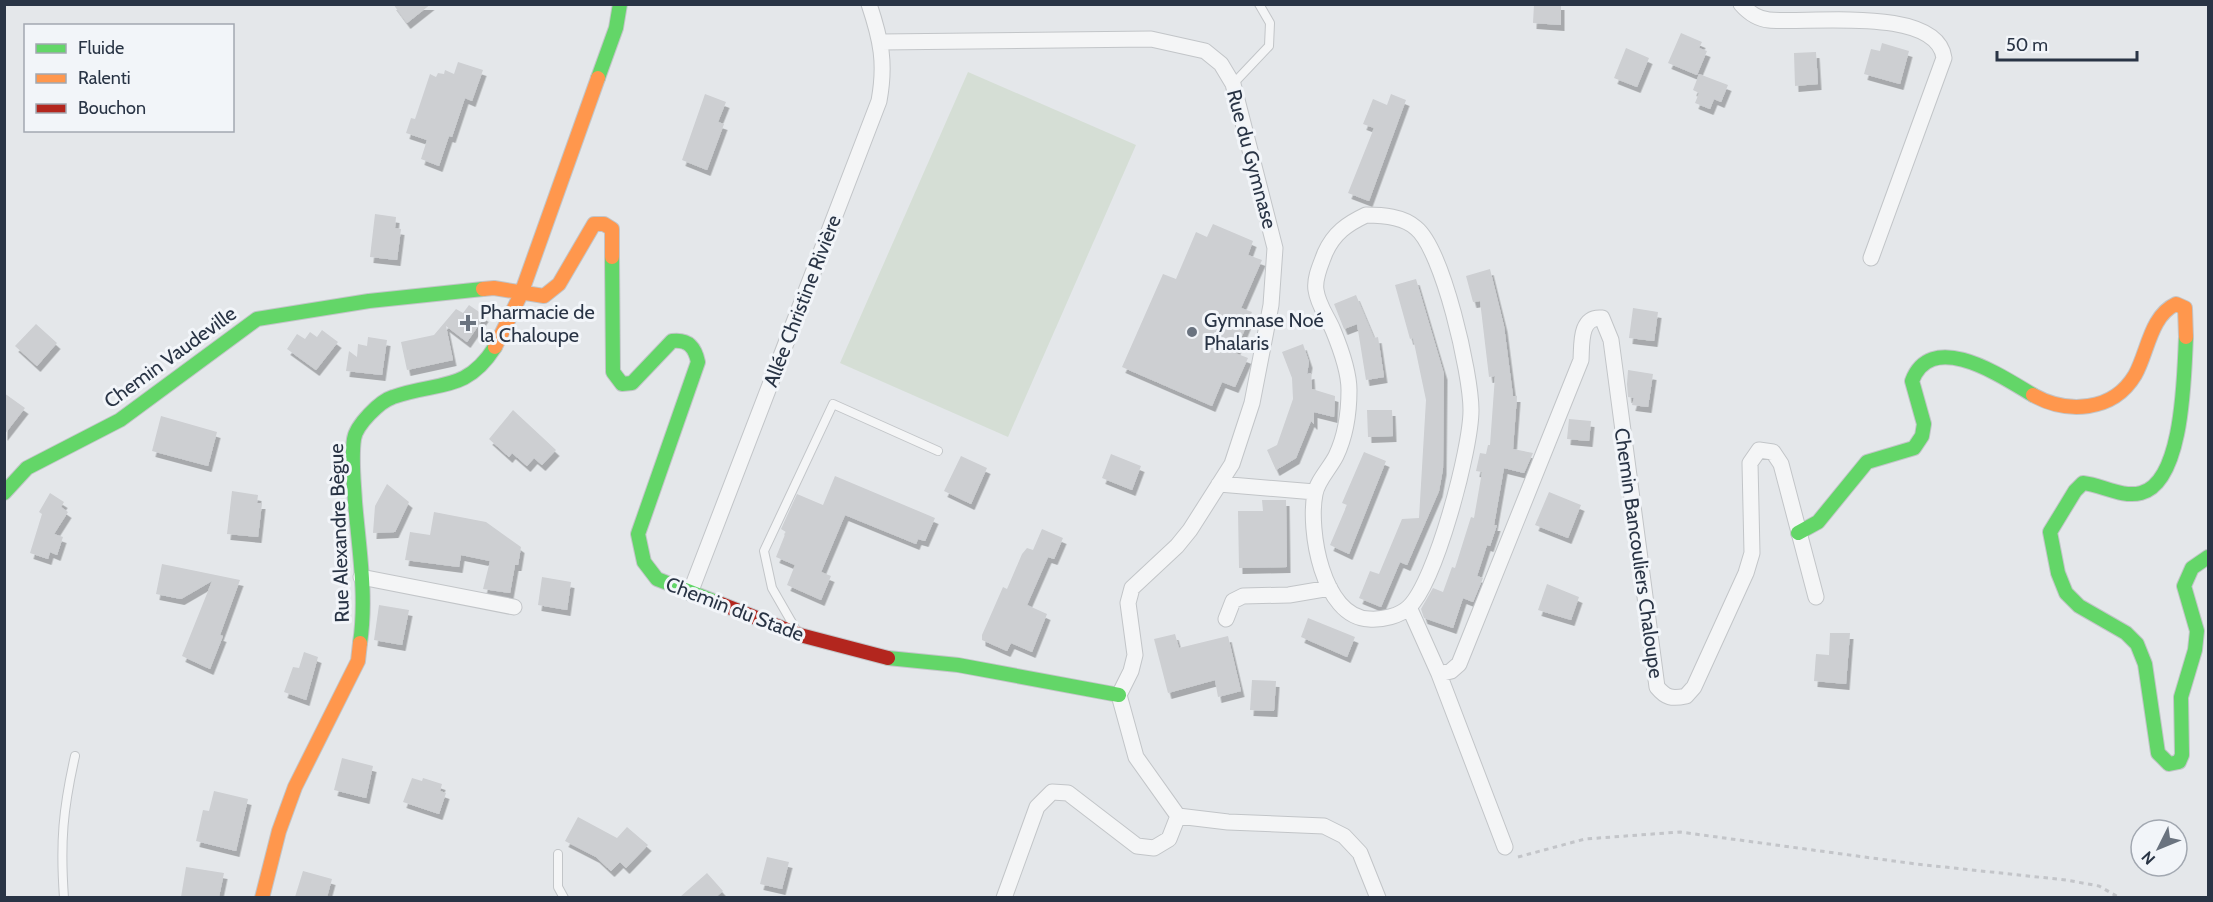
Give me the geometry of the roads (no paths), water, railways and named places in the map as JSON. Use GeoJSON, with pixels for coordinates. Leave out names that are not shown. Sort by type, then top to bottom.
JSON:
{"type":"FeatureCollection","features":[{"type":"Feature","properties":{"kind":"street","name":"Rue Alexandre Bègue"},"geometry":{"type":"LineString","coordinates":[[262,897],[279,831],[295,787],[358,661],[364,616],[353,473],[354,436],[376,406],[392,397],[465,379],[486,362],[505,330],[521,294],[616,28],[620,4]]}},
{"type":"Feature","properties":{"kind":"street","name":"Allée Christine Rivière"},"geometry":{"type":"LineString","coordinates":[[690,593],[879,101],[883,76],[881,42],[869,4]]}},
{"type":"Feature","properties":{"kind":"street"},"geometry":{"type":"LineString","coordinates":[[1741,4],[1749,13],[1767,20],[1835,18],[1875,20],[1922,32],[1937,40],[1943,50],[1944,58],[1870,258]]}},
{"type":"Feature","properties":{"kind":"street","name":"Rue du Gymnase"},"geometry":{"type":"LineString","coordinates":[[881,42],[1151,39],[1205,51],[1221,64],[1233,84],[1275,248],[1271,305],[1252,403],[1232,464],[1219,484]]}},
{"type":"Feature","properties":{"kind":"street"},"geometry":{"type":"LineString","coordinates":[[1366,215],[1387,215],[1416,227],[1432,250],[1461,340],[1471,410],[1463,471],[1427,579],[1409,607],[1394,616],[1367,620],[1347,611],[1330,588],[1318,559],[1313,520],[1315,492],[1336,455],[1346,429],[1349,387],[1333,330],[1320,308],[1315,288],[1320,266],[1329,244],[1345,225],[1366,215]]}},
{"type":"Feature","properties":{"kind":"street","name":"Chemin du Stade"},"geometry":{"type":"LineString","coordinates":[[521,294],[544,296],[551,292],[594,224],[604,224],[612,229],[613,372],[617,380],[622,384],[632,383],[672,340],[680,339],[689,343],[696,350],[696,374],[638,534],[648,570],[657,579],[800,635],[899,661],[958,665],[1119,695]]}},
{"type":"Feature","properties":{"kind":"street","name":"Chemin Vaudeville"},"geometry":{"type":"LineString","coordinates":[[6,490],[27,468],[120,420],[256,319],[369,301],[494,288],[521,294]]}},
{"type":"Feature","properties":{"kind":"street"},"geometry":{"type":"LineString","coordinates":[[1816,597],[1798,533],[1818,522],[1867,462],[1914,448],[1922,436],[1924,424],[1912,381],[1918,368],[1930,360],[1948,357],[1974,362],[2004,375],[2046,403],[2074,409],[2100,404],[2129,384],[2145,356],[2161,313],[2176,304],[2185,308],[2188,329],[2172,454],[2163,477],[2153,488],[2133,496],[2112,492],[2094,484],[2083,483],[2075,491],[2050,532],[2052,554],[2066,593],[2079,606],[2126,633],[2137,644],[2145,664],[2158,753],[2169,764],[2179,762],[2183,754],[2185,741],[2180,710],[2182,684],[2196,647],[2197,629],[2182,593],[2184,578],[2193,565],[2208,557]]}},
{"type":"Feature","properties":{"kind":"street","name":"Chemin Bancouliers Chaloupe"},"geometry":{"type":"LineString","coordinates":[[1439,674],[1451,671],[1459,664],[1581,360],[1583,330],[1589,321],[1596,318],[1602,318],[1611,340],[1652,659],[1657,687],[1664,695],[1674,699],[1686,696],[1694,687],[1746,573],[1752,553],[1750,463],[1759,450],[1773,452],[1781,464],[1798,533]]}},
{"type":"Feature","properties":{"kind":"street"},"geometry":{"type":"LineString","coordinates":[[1315,492],[1219,484],[1177,546],[1132,588],[1128,603],[1135,655],[1131,671],[1119,695],[1136,757],[1178,816],[1228,822],[1324,826],[1344,836],[1360,853],[1378,897]]}},
{"type":"Feature","properties":{"kind":"street"},"geometry":{"type":"LineString","coordinates":[[361,577],[514,607]]}},
{"type":"Feature","properties":{"kind":"street"},"geometry":{"type":"LineString","coordinates":[[1226,619],[1233,602],[1243,596],[1289,595],[1330,588]]}},
{"type":"Feature","properties":{"kind":"street"},"geometry":{"type":"LineString","coordinates":[[1409,607],[1439,674],[1505,847]]}},
{"type":"Feature","properties":{"kind":"street"},"geometry":{"type":"LineString","coordinates":[[1004,897],[1037,807],[1052,792],[1068,793],[1137,846],[1154,848],[1169,839],[1178,816]]}},
{"type":"Feature","properties":{"kind":"lane"},"geometry":{"type":"LineString","coordinates":[[1233,84],[1269,46],[1270,23],[1259,4]]}},
{"type":"Feature","properties":{"kind":"lane"},"geometry":{"type":"LineString","coordinates":[[800,635],[772,588],[764,551],[833,404],[938,451]]}},
{"type":"Feature","properties":{"kind":"lane"},"geometry":{"type":"LineString","coordinates":[[64,897],[61,850],[64,806],[75,756]]}},
{"type":"Feature","properties":{"kind":"lane"},"geometry":{"type":"LineString","coordinates":[[558,854],[558,886],[564,897]]}},
{"type":"Feature","properties":{"kind":"place","name":"Pharmacie de la Chaloupe"},"geometry":{"type":"Point","coordinates":[468,323]}},
{"type":"Feature","properties":{"kind":"place","name":"Gymnase Noé Phalaris"},"geometry":{"type":"Point","coordinates":[1192,332]}}]}
